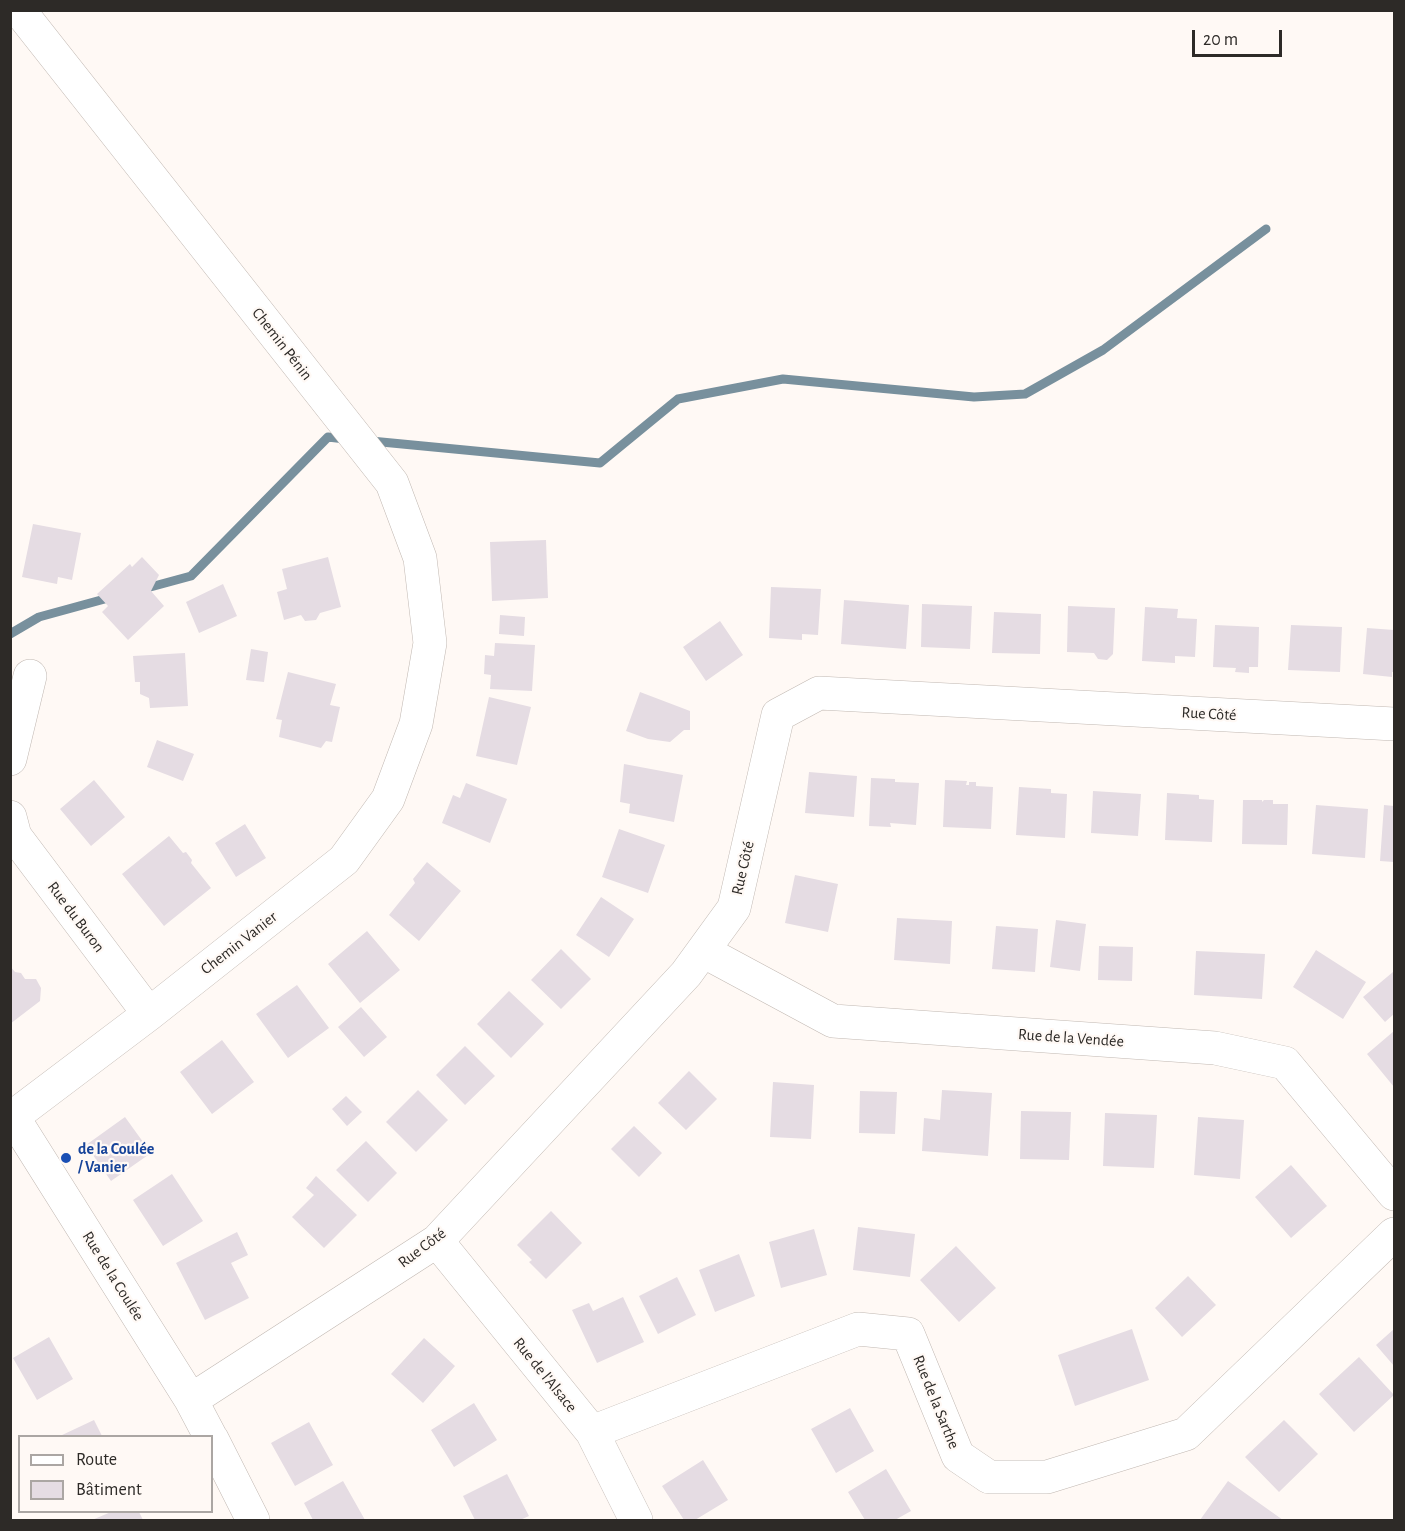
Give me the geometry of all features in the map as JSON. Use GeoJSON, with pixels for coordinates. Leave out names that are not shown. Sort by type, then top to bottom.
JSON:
{"type":"FeatureCollection","features":[{"type":"Feature","properties":{"kind":"street","name":"Chemin Pénin"},"geometry":{"type":"LineString","coordinates":[[19,10],[392,483],[420,558],[430,643],[416,724]]}},
{"type":"Feature","properties":{"kind":"street"},"geometry":{"type":"LineString","coordinates":[[10,759],[30,676]]}},
{"type":"Feature","properties":{"kind":"street","name":"Rue Côté"},"geometry":{"type":"LineString","coordinates":[[191,1400],[437,1240],[686,974],[734,908],[778,715],[819,693],[1395,724]]}},
{"type":"Feature","properties":{"kind":"street","name":"Chemin Vanier"},"geometry":{"type":"LineString","coordinates":[[12,1118],[149,1014],[344,860],[388,800],[416,724]]}},
{"type":"Feature","properties":{"kind":"street","name":"Rue du Buron"},"geometry":{"type":"LineString","coordinates":[[10,817],[15,836],[149,1014]]}},
{"type":"Feature","properties":{"kind":"street","name":"Rue de la Vendée"},"geometry":{"type":"LineString","coordinates":[[703,951],[833,1021],[1215,1048],[1285,1062],[1395,1194]]}},
{"type":"Feature","properties":{"kind":"street","name":"Rue de la Coulée"},"geometry":{"type":"LineString","coordinates":[[12,1118],[191,1400],[209,1435]]}},
{"type":"Feature","properties":{"kind":"street","name":"Rue de la Sarthe"},"geometry":{"type":"LineString","coordinates":[[592,1432],[858,1329],[908,1334],[958,1456],[989,1477],[1047,1477],[1186,1434],[1395,1234]]}},
{"type":"Feature","properties":{"kind":"street","name":"Rue de l'Alsace"},"geometry":{"type":"LineString","coordinates":[[437,1240],[592,1432],[636,1521]]}},
{"type":"Feature","properties":{"kind":"street","name":"Rue de la Coulée"},"geometry":{"type":"LineString","coordinates":[[213,1442],[253,1521]]}},
{"type":"Feature","properties":{"kind":"building"},"geometry":{"type":"Polygon","coordinates":[[[33,524],[81,533],[72,580],[58,577],[57,584],[22,577],[33,524]]]}},
{"type":"Feature","properties":{"kind":"building"},"geometry":{"type":"Polygon","coordinates":[[[546,540],[548,598],[492,601],[490,542],[546,540]]]}},
{"type":"Feature","properties":{"kind":"building"},"geometry":{"type":"Polygon","coordinates":[[[142,557],[159,575],[151,591],[164,606],[128,640],[102,612],[108,606],[97,594],[130,564],[132,567],[142,557]]]}},
{"type":"Feature","properties":{"kind":"building"},"geometry":{"type":"Polygon","coordinates":[[[328,557],[341,607],[320,613],[316,620],[305,621],[301,615],[284,620],[277,592],[287,589],[282,569],[328,557]]]}},
{"type":"Feature","properties":{"kind":"building"},"geometry":{"type":"Polygon","coordinates":[[[223,584],[237,616],[199,633],[186,602],[223,584]]]}},
{"type":"Feature","properties":{"kind":"building"},"geometry":{"type":"Polygon","coordinates":[[[771,587],[821,589],[818,635],[802,634],[802,640],[769,638],[771,587]]]}},
{"type":"Feature","properties":{"kind":"building"},"geometry":{"type":"Polygon","coordinates":[[[844,600],[909,605],[906,649],[841,644],[844,600]]]}},
{"type":"Feature","properties":{"kind":"building"},"geometry":{"type":"Polygon","coordinates":[[[922,604],[972,606],[970,649],[921,647],[922,604]]]}},
{"type":"Feature","properties":{"kind":"building"},"geometry":{"type":"Polygon","coordinates":[[[1068,606],[1115,608],[1113,654],[1107,660],[1098,659],[1094,653],[1067,652],[1068,606]]]}},
{"type":"Feature","properties":{"kind":"building"},"geometry":{"type":"Polygon","coordinates":[[[1145,607],[1178,609],[1177,618],[1197,619],[1195,657],[1175,656],[1175,663],[1142,661],[1145,607]]]}},
{"type":"Feature","properties":{"kind":"building"},"geometry":{"type":"Polygon","coordinates":[[[994,612],[1041,614],[1040,654],[992,653],[994,612]]]}},
{"type":"Feature","properties":{"kind":"building"},"geometry":{"type":"Polygon","coordinates":[[[500,615],[525,617],[524,636],[499,634],[500,615]]]}},
{"type":"Feature","properties":{"kind":"building"},"geometry":{"type":"Polygon","coordinates":[[[720,621],[743,655],[706,681],[683,647],[720,621]]]}},
{"type":"Feature","properties":{"kind":"building"},"geometry":{"type":"Polygon","coordinates":[[[1215,625],[1259,627],[1258,667],[1249,667],[1249,673],[1235,672],[1236,668],[1213,667],[1215,625]]]}},
{"type":"Feature","properties":{"kind":"building"},"geometry":{"type":"Polygon","coordinates":[[[1291,625],[1342,627],[1340,672],[1288,670],[1291,625]]]}},
{"type":"Feature","properties":{"kind":"building"},"geometry":{"type":"Polygon","coordinates":[[[1367,628],[1394,630],[1392,677],[1363,674],[1367,628]]]}},
{"type":"Feature","properties":{"kind":"building"},"geometry":{"type":"Polygon","coordinates":[[[495,643],[535,645],[532,691],[490,689],[491,675],[484,674],[485,655],[494,656],[495,643]]]}},
{"type":"Feature","properties":{"kind":"building"},"geometry":{"type":"Polygon","coordinates":[[[251,649],[268,652],[264,682],[246,680],[251,649]]]}},
{"type":"Feature","properties":{"kind":"building"},"geometry":{"type":"Polygon","coordinates":[[[185,653],[188,706],[150,708],[149,698],[140,694],[140,682],[135,682],[133,656],[185,653]]]}},
{"type":"Feature","properties":{"kind":"building"},"geometry":{"type":"Polygon","coordinates":[[[288,672],[336,684],[330,705],[340,707],[332,742],[326,741],[321,748],[279,737],[282,720],[276,719],[288,672]]]}},
{"type":"Feature","properties":{"kind":"building"},"geometry":{"type":"Polygon","coordinates":[[[640,692],[690,711],[690,730],[684,730],[670,742],[648,739],[626,731],[640,692]]]}},
{"type":"Feature","properties":{"kind":"building"},"geometry":{"type":"Polygon","coordinates":[[[489,697],[531,707],[517,765],[476,756],[489,697]]]}},
{"type":"Feature","properties":{"kind":"building"},"geometry":{"type":"Polygon","coordinates":[[[157,740],[194,754],[183,781],[147,767],[157,740]]]}},
{"type":"Feature","properties":{"kind":"building"},"geometry":{"type":"Polygon","coordinates":[[[624,764],[683,775],[674,822],[629,813],[630,804],[620,802],[624,764]]]}},
{"type":"Feature","properties":{"kind":"building"},"geometry":{"type":"Polygon","coordinates":[[[809,772],[857,776],[854,817],[805,813],[809,772]]]}},
{"type":"Feature","properties":{"kind":"building"},"geometry":{"type":"Polygon","coordinates":[[[871,778],[919,783],[916,825],[890,823],[891,827],[869,826],[871,778]]]}},
{"type":"Feature","properties":{"kind":"building"},"geometry":{"type":"Polygon","coordinates":[[[94,780],[125,817],[91,846],[60,809],[94,780]]]}},
{"type":"Feature","properties":{"kind":"building"},"geometry":{"type":"Polygon","coordinates":[[[945,780],[967,781],[966,785],[969,785],[969,782],[976,782],[976,786],[993,787],[991,829],[943,827],[945,780]]]}},
{"type":"Feature","properties":{"kind":"building"},"geometry":{"type":"Polygon","coordinates":[[[466,783],[507,799],[490,843],[442,823],[453,795],[460,798],[466,783]]]}},
{"type":"Feature","properties":{"kind":"building"},"geometry":{"type":"Polygon","coordinates":[[[1019,787],[1051,789],[1051,793],[1067,794],[1065,838],[1016,835],[1019,787]]]}},
{"type":"Feature","properties":{"kind":"building"},"geometry":{"type":"Polygon","coordinates":[[[1093,791],[1141,794],[1138,836],[1091,833],[1093,791]]]}},
{"type":"Feature","properties":{"kind":"building"},"geometry":{"type":"Polygon","coordinates":[[[1167,793],[1199,795],[1199,799],[1214,800],[1212,842],[1165,840],[1167,793]]]}},
{"type":"Feature","properties":{"kind":"building"},"geometry":{"type":"Polygon","coordinates":[[[1243,800],[1262,800],[1262,802],[1273,800],[1273,804],[1288,804],[1287,845],[1242,844],[1243,800]]]}},
{"type":"Feature","properties":{"kind":"building"},"geometry":{"type":"Polygon","coordinates":[[[1316,805],[1368,809],[1365,858],[1312,854],[1316,805]]]}},
{"type":"Feature","properties":{"kind":"building"},"geometry":{"type":"Polygon","coordinates":[[[1384,805],[1394,806],[1394,862],[1380,861],[1384,805]]]}},
{"type":"Feature","properties":{"kind":"building"},"geometry":{"type":"Polygon","coordinates":[[[245,824],[266,858],[236,877],[215,843],[245,824]]]}},
{"type":"Feature","properties":{"kind":"building"},"geometry":{"type":"Polygon","coordinates":[[[619,829],[665,845],[648,893],[602,877],[619,829]]]}},
{"type":"Feature","properties":{"kind":"building"},"geometry":{"type":"Polygon","coordinates":[[[169,836],[183,853],[186,852],[192,860],[191,863],[211,888],[164,926],[122,874],[169,836]]]}},
{"type":"Feature","properties":{"kind":"building"},"geometry":{"type":"Polygon","coordinates":[[[427,862],[461,891],[419,941],[389,915],[415,883],[413,879],[427,862]]]}},
{"type":"Feature","properties":{"kind":"building"},"geometry":{"type":"Polygon","coordinates":[[[795,875],[838,884],[828,932],[785,923],[795,875]]]}},
{"type":"Feature","properties":{"kind":"building"},"geometry":{"type":"Polygon","coordinates":[[[601,897],[634,919],[609,957],[576,935],[601,897]]]}},
{"type":"Feature","properties":{"kind":"building"},"geometry":{"type":"Polygon","coordinates":[[[897,918],[952,921],[950,964],[894,960],[897,918]]]}},
{"type":"Feature","properties":{"kind":"building"},"geometry":{"type":"Polygon","coordinates":[[[1056,920],[1086,924],[1080,971],[1050,967],[1056,920]]]}},
{"type":"Feature","properties":{"kind":"building"},"geometry":{"type":"Polygon","coordinates":[[[996,926],[1038,929],[1035,972],[992,969],[996,926]]]}},
{"type":"Feature","properties":{"kind":"building"},"geometry":{"type":"Polygon","coordinates":[[[367,931],[400,970],[360,1003],[328,964],[367,931]]]}},
{"type":"Feature","properties":{"kind":"building"},"geometry":{"type":"Polygon","coordinates":[[[1099,946],[1133,947],[1132,981],[1098,980],[1099,946]]]}},
{"type":"Feature","properties":{"kind":"building"},"geometry":{"type":"Polygon","coordinates":[[[561,949],[591,979],[561,1009],[531,980],[561,949]]]}},
{"type":"Feature","properties":{"kind":"building"},"geometry":{"type":"Polygon","coordinates":[[[1316,950],[1366,982],[1343,1019],[1293,987],[1316,950]]]}},
{"type":"Feature","properties":{"kind":"building"},"geometry":{"type":"Polygon","coordinates":[[[1196,951],[1265,954],[1262,999],[1194,995],[1196,951]]]}},
{"type":"Feature","properties":{"kind":"building"},"geometry":{"type":"Polygon","coordinates":[[[10,966],[15,972],[21,973],[25,979],[36,979],[41,988],[40,1001],[10,1024],[10,966]]]}},
{"type":"Feature","properties":{"kind":"building"},"geometry":{"type":"Polygon","coordinates":[[[1393,972],[1394,1014],[1385,1022],[1363,997],[1393,972]]]}},
{"type":"Feature","properties":{"kind":"building"},"geometry":{"type":"Polygon","coordinates":[[[297,985],[329,1028],[288,1058],[256,1014],[297,985]]]}},
{"type":"Feature","properties":{"kind":"building"},"geometry":{"type":"Polygon","coordinates":[[[509,991],[544,1024],[511,1058],[477,1024],[509,991]]]}},
{"type":"Feature","properties":{"kind":"building"},"geometry":{"type":"Polygon","coordinates":[[[361,1007],[387,1037],[364,1057],[338,1027],[361,1007]]]}},
{"type":"Feature","properties":{"kind":"building"},"geometry":{"type":"Polygon","coordinates":[[[1394,1031],[1394,1087],[1367,1054],[1394,1031]]]}},
{"type":"Feature","properties":{"kind":"building"},"geometry":{"type":"Polygon","coordinates":[[[222,1040],[254,1082],[212,1114],[180,1072],[222,1040]]]}},
{"type":"Feature","properties":{"kind":"building"},"geometry":{"type":"Polygon","coordinates":[[[465,1046],[495,1076],[465,1105],[436,1075],[465,1046]]]}},
{"type":"Feature","properties":{"kind":"building"},"geometry":{"type":"Polygon","coordinates":[[[689,1071],[717,1099],[686,1130],[658,1103],[689,1071]]]}},
{"type":"Feature","properties":{"kind":"building"},"geometry":{"type":"Polygon","coordinates":[[[773,1082],[814,1085],[811,1139],[770,1137],[773,1082]]]}},
{"type":"Feature","properties":{"kind":"building"},"geometry":{"type":"Polygon","coordinates":[[[418,1090],[448,1120],[416,1152],[386,1122],[418,1090]]]}},
{"type":"Feature","properties":{"kind":"building"},"geometry":{"type":"Polygon","coordinates":[[[942,1090],[992,1093],[988,1156],[922,1151],[924,1118],[940,1120],[942,1090]]]}},
{"type":"Feature","properties":{"kind":"building"},"geometry":{"type":"Polygon","coordinates":[[[860,1091],[897,1092],[895,1134],[859,1133],[860,1091]]]}},
{"type":"Feature","properties":{"kind":"building"},"geometry":{"type":"Polygon","coordinates":[[[346,1096],[362,1112],[347,1126],[332,1109],[346,1096]]]}},
{"type":"Feature","properties":{"kind":"building"},"geometry":{"type":"Polygon","coordinates":[[[1021,1111],[1071,1112],[1069,1160],[1020,1159],[1021,1111]]]}},
{"type":"Feature","properties":{"kind":"building"},"geometry":{"type":"Polygon","coordinates":[[[1105,1113],[1157,1115],[1154,1168],[1103,1166],[1105,1113]]]}},
{"type":"Feature","properties":{"kind":"building"},"geometry":{"type":"Polygon","coordinates":[[[125,1117],[151,1153],[111,1181],[86,1145],[125,1117]]]}},
{"type":"Feature","properties":{"kind":"building"},"geometry":{"type":"Polygon","coordinates":[[[1198,1117],[1244,1120],[1240,1179],[1194,1175],[1198,1117]]]}},
{"type":"Feature","properties":{"kind":"building"},"geometry":{"type":"Polygon","coordinates":[[[634,1126],[662,1153],[639,1177],[611,1149],[634,1126]]]}},
{"type":"Feature","properties":{"kind":"building"},"geometry":{"type":"Polygon","coordinates":[[[366,1141],[397,1173],[368,1202],[336,1170],[366,1141]]]}},
{"type":"Feature","properties":{"kind":"building"},"geometry":{"type":"Polygon","coordinates":[[[1291,1165],[1327,1206],[1291,1238],[1255,1197],[1291,1165]]]}},
{"type":"Feature","properties":{"kind":"building"},"geometry":{"type":"Polygon","coordinates":[[[172,1174],[203,1221],[163,1246],[133,1200],[172,1174]]]}},
{"type":"Feature","properties":{"kind":"building"},"geometry":{"type":"Polygon","coordinates":[[[316,1176],[357,1215],[324,1248],[292,1217],[314,1195],[306,1188],[316,1176]]]}},
{"type":"Feature","properties":{"kind":"building"},"geometry":{"type":"Polygon","coordinates":[[[551,1211],[582,1243],[546,1279],[529,1262],[532,1260],[517,1245],[551,1211]]]}},
{"type":"Feature","properties":{"kind":"building"},"geometry":{"type":"Polygon","coordinates":[[[858,1227],[915,1234],[910,1277],[853,1270],[858,1227]]]}},
{"type":"Feature","properties":{"kind":"building"},"geometry":{"type":"Polygon","coordinates":[[[814,1229],[827,1275],[781,1288],[769,1242],[814,1229]]]}},
{"type":"Feature","properties":{"kind":"building"},"geometry":{"type":"Polygon","coordinates":[[[237,1232],[248,1255],[231,1263],[249,1298],[205,1320],[176,1263],[237,1232]]]}},
{"type":"Feature","properties":{"kind":"building"},"geometry":{"type":"Polygon","coordinates":[[[956,1246],[996,1288],[959,1322],[920,1280],[956,1246]]]}},
{"type":"Feature","properties":{"kind":"building"},"geometry":{"type":"Polygon","coordinates":[[[739,1254],[755,1296],[715,1312],[699,1270],[739,1254]]]}},
{"type":"Feature","properties":{"kind":"building"},"geometry":{"type":"Polygon","coordinates":[[[1188,1276],[1216,1305],[1182,1337],[1155,1308],[1188,1276]]]}},
{"type":"Feature","properties":{"kind":"building"},"geometry":{"type":"Polygon","coordinates":[[[677,1277],[696,1315],[658,1334],[639,1296],[677,1277]]]}},
{"type":"Feature","properties":{"kind":"building"},"geometry":{"type":"Polygon","coordinates":[[[623,1297],[644,1342],[597,1363],[572,1310],[589,1303],[593,1311],[623,1297]]]}},
{"type":"Feature","properties":{"kind":"building"},"geometry":{"type":"Polygon","coordinates":[[[1132,1329],[1149,1380],[1075,1406],[1058,1355],[1132,1329]]]}},
{"type":"Feature","properties":{"kind":"building"},"geometry":{"type":"Polygon","coordinates":[[[1394,1329],[1394,1366],[1376,1345],[1394,1329]]]}},
{"type":"Feature","properties":{"kind":"building"},"geometry":{"type":"Polygon","coordinates":[[[49,1337],[73,1379],[37,1400],[13,1358],[49,1337]]]}},
{"type":"Feature","properties":{"kind":"building"},"geometry":{"type":"Polygon","coordinates":[[[424,1338],[455,1366],[423,1403],[391,1374],[424,1338]]]}},
{"type":"Feature","properties":{"kind":"building"},"geometry":{"type":"Polygon","coordinates":[[[1359,1357],[1394,1395],[1354,1432],[1319,1394],[1359,1357]]]}},
{"type":"Feature","properties":{"kind":"building"},"geometry":{"type":"Polygon","coordinates":[[[474,1403],[497,1440],[454,1467],[431,1430],[474,1403]]]}},
{"type":"Feature","properties":{"kind":"building"},"geometry":{"type":"Polygon","coordinates":[[[850,1408],[874,1451],[836,1473],[811,1429],[850,1408]]]}},
{"type":"Feature","properties":{"kind":"building"},"geometry":{"type":"Polygon","coordinates":[[[94,1420],[102,1435],[62,1435],[94,1420]]]}},
{"type":"Feature","properties":{"kind":"building"},"geometry":{"type":"Polygon","coordinates":[[[1284,1420],[1318,1454],[1279,1492],[1245,1457],[1284,1420]]]}},
{"type":"Feature","properties":{"kind":"building"},"geometry":{"type":"Polygon","coordinates":[[[309,1422],[333,1465],[295,1486],[271,1443],[309,1422]]]}},
{"type":"Feature","properties":{"kind":"building"},"geometry":{"type":"Polygon","coordinates":[[[703,1460],[728,1500],[695,1520],[684,1520],[662,1486],[703,1460]]]}},
{"type":"Feature","properties":{"kind":"building"},"geometry":{"type":"Polygon","coordinates":[[[886,1469],[911,1511],[895,1520],[865,1520],[848,1492],[886,1469]]]}},
{"type":"Feature","properties":{"kind":"building"},"geometry":{"type":"Polygon","coordinates":[[[507,1474],[529,1516],[520,1520],[475,1520],[463,1496],[507,1474]]]}},
{"type":"Feature","properties":{"kind":"building"},"geometry":{"type":"Polygon","coordinates":[[[343,1481],[365,1520],[313,1520],[304,1503],[343,1481]]]}},
{"type":"Feature","properties":{"kind":"building"},"geometry":{"type":"Polygon","coordinates":[[[1228,1481],[1283,1520],[1200,1520],[1228,1481]]]}},
{"type":"Feature","properties":{"kind":"building"},"geometry":{"type":"Polygon","coordinates":[[[109,1513],[140,1513],[143,1520],[92,1520],[109,1513]]]}},
{"type":"Feature","properties":{"kind":"waterway"},"geometry":{"type":"LineString","coordinates":[[371,441],[600,463],[678,399],[783,379],[974,397],[1025,394],[1103,350],[1266,229]]}},
{"type":"Feature","properties":{"kind":"waterway"},"geometry":{"type":"LineString","coordinates":[[143,589],[191,576],[328,437],[345,439]]}},
{"type":"Feature","properties":{"kind":"waterway"},"geometry":{"type":"LineString","coordinates":[[10,634],[39,617],[112,597]]}},
{"type":"Feature","properties":{"kind":"place","name":"de la Coulée / Vanier"},"geometry":{"type":"Point","coordinates":[66,1158]}}]}
